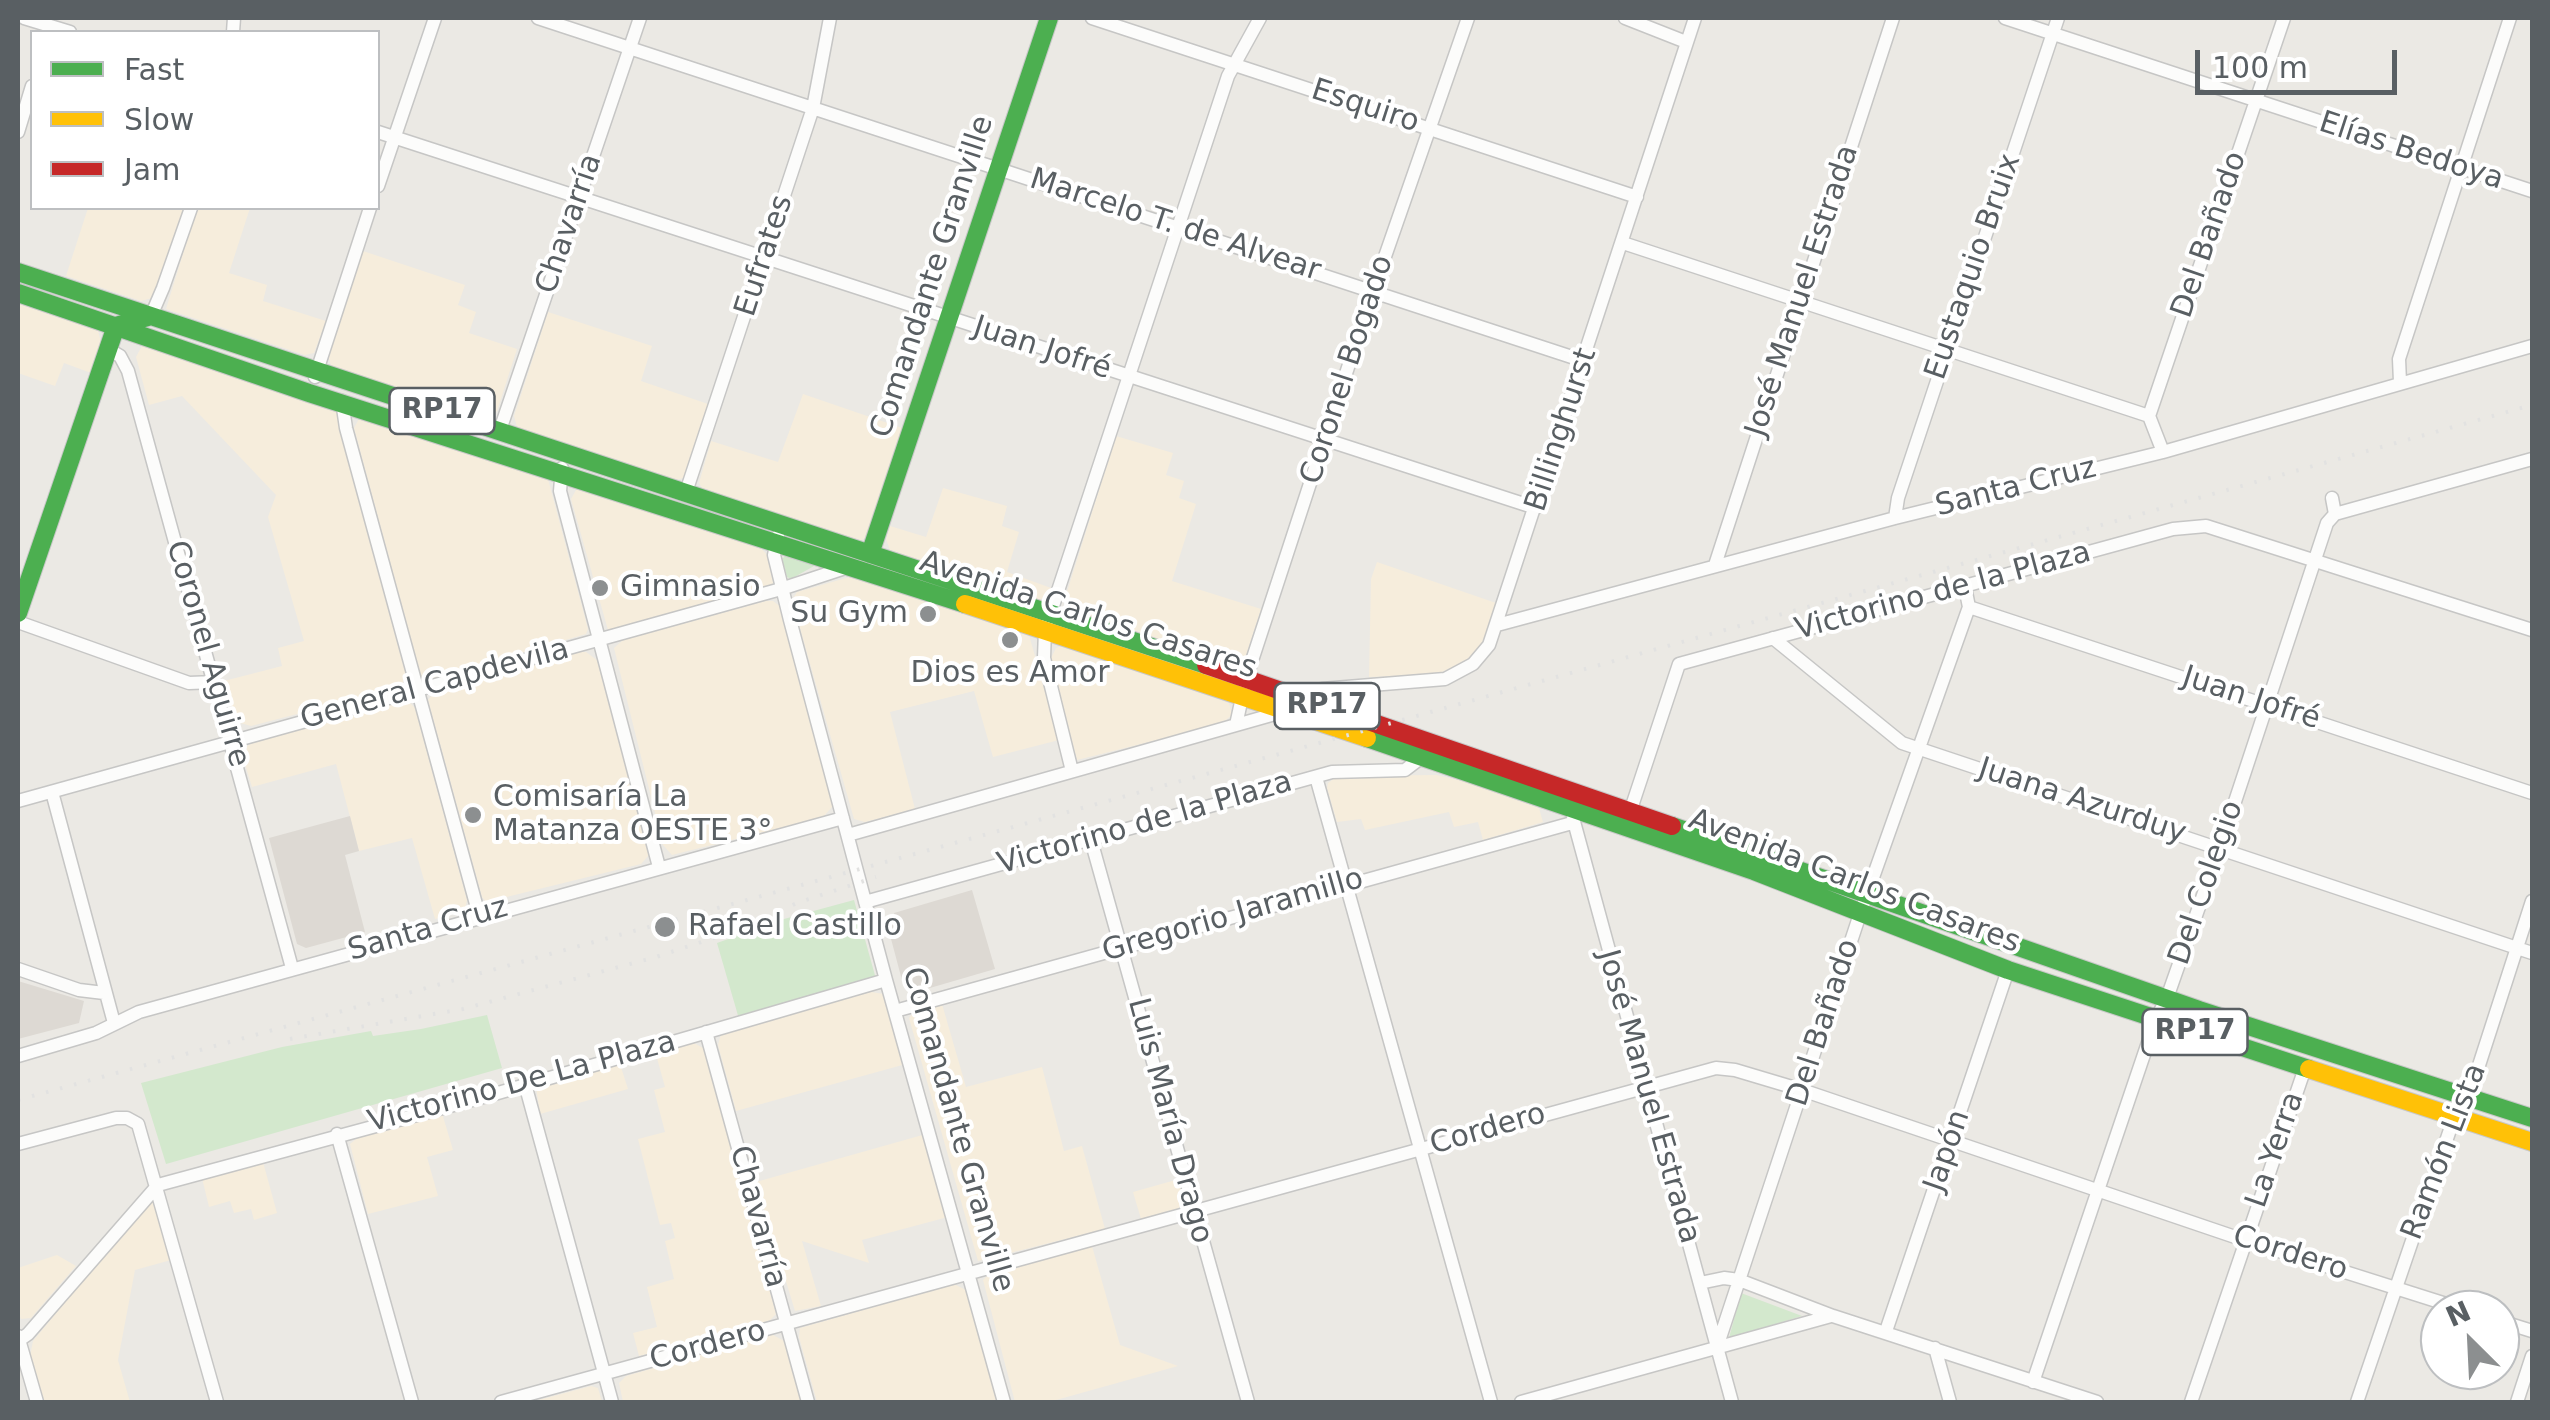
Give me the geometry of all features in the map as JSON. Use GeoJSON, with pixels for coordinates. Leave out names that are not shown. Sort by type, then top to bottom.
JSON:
{"type":"FeatureCollection","features":[{"type":"Feature","properties":{"kind":"main road","name":"Comandante Granville"},"geometry":{"type":"LineString","coordinates":[[870,554],[1049,18]]}},
{"type":"Feature","properties":{"kind":"main road","name":"Avenida Carlos Casares"},"geometry":{"type":"LineString","coordinates":[[18,272],[500,430],[564,462],[780,533],[870,554],[1048,622]]}},
{"type":"Feature","properties":{"kind":"main road","name":"Avenida Carlos Casares"},"geometry":{"type":"LineString","coordinates":[[18,294],[341,404],[686,492],[850,566],[1048,622],[1244,687],[1297,695],[1575,807]]}},
{"type":"Feature","properties":{"kind":"main road"},"geometry":{"type":"LineString","coordinates":[[18,613],[116,326],[151,316]]}},
{"type":"Feature","properties":{"kind":"main road","name":"Avenida Carlos Casares"},"geometry":{"type":"LineString","coordinates":[[1244,687],[1282,712],[1575,807],[1628,818],[1868,895],[2532,1118]]}},
{"type":"Feature","properties":{"kind":"main road","name":"Avenida Carlos Casares"},"geometry":{"type":"LineString","coordinates":[[1628,818],[2008,970],[2532,1142]]}},
{"type":"Feature","properties":{"kind":"street"},"geometry":{"type":"LineString","coordinates":[[24,18],[52,26]]}},
{"type":"Feature","properties":{"kind":"street"},"geometry":{"type":"LineString","coordinates":[[380,180],[434,18]]}},
{"type":"Feature","properties":{"kind":"street","name":"Marcelo T. de Alvear"},"geometry":{"type":"LineString","coordinates":[[538,18],[1584,361]]}},
{"type":"Feature","properties":{"kind":"street","name":"Chavarría"},"geometry":{"type":"LineString","coordinates":[[500,430],[640,18]]}},
{"type":"Feature","properties":{"kind":"street","name":"Eufrates"},"geometry":{"type":"LineString","coordinates":[[686,492],[813,108],[830,18]]}},
{"type":"Feature","properties":{"kind":"street","name":"Esquiro"},"geometry":{"type":"LineString","coordinates":[[1092,18],[1637,197]]}},
{"type":"Feature","properties":{"kind":"street"},"geometry":{"type":"LineString","coordinates":[[1072,771],[1044,658],[1048,622],[1233,64],[1260,18]]}},
{"type":"Feature","properties":{"kind":"street","name":"Coronel Bogado"},"geometry":{"type":"LineString","coordinates":[[1236,725],[1244,687],[1373,291],[1468,18]]}},
{"type":"Feature","properties":{"kind":"street"},"geometry":{"type":"LineString","coordinates":[[1625,18],[1686,42]]}},
{"type":"Feature","properties":{"kind":"street","name":"Billinghurst"},"geometry":{"type":"LineString","coordinates":[[1297,695],[1322,689],[1445,679],[1483,655],[1497,626],[1695,18]]}},
{"type":"Feature","properties":{"kind":"street","name":"José Manuel Estrada"},"geometry":{"type":"LineString","coordinates":[[1715,566],[1893,18]]}},
{"type":"Feature","properties":{"kind":"street","name":"Elías Bedoya"},"geometry":{"type":"LineString","coordinates":[[2004,18],[2532,192]]}},
{"type":"Feature","properties":{"kind":"street","name":"Eustaquio Bruix"},"geometry":{"type":"LineString","coordinates":[[1895,518],[1946,350],[2058,18]]}},
{"type":"Feature","properties":{"kind":"street","name":"Del Bañado"},"geometry":{"type":"LineString","coordinates":[[2148,416],[2284,18]]}},
{"type":"Feature","properties":{"kind":"street"},"geometry":{"type":"LineString","coordinates":[[2400,382],[2399,358],[2510,18]]}},
{"type":"Feature","properties":{"kind":"street"},"geometry":{"type":"LineString","coordinates":[[18,132],[30,93]]}},
{"type":"Feature","properties":{"kind":"street","name":"Juan Jofré"},"geometry":{"type":"LineString","coordinates":[[380,133],[1536,508]]}},
{"type":"Feature","properties":{"kind":"street"},"geometry":{"type":"LineString","coordinates":[[151,316],[189,210]]}},
{"type":"Feature","properties":{"kind":"street"},"geometry":{"type":"LineString","coordinates":[[310,393],[369,210]]}},
{"type":"Feature","properties":{"kind":"street"},"geometry":{"type":"LineString","coordinates":[[1623,243],[2148,416],[2162,452]]}},
{"type":"Feature","properties":{"kind":"street","name":"Santa Cruz"},"geometry":{"type":"LineString","coordinates":[[1497,626],[1895,518],[2162,452],[2532,346]]}},
{"type":"Feature","properties":{"kind":"street","name":"Coronel Aguirre"},"geometry":{"type":"LineString","coordinates":[[108,349],[120,356],[128,372],[292,968]]}},
{"type":"Feature","properties":{"kind":"street"},"geometry":{"type":"LineString","coordinates":[[349,382],[341,404],[479,916]]}},
{"type":"Feature","properties":{"kind":"street"},"geometry":{"type":"LineString","coordinates":[[2332,498],[2335,514],[2532,459]]}},
{"type":"Feature","properties":{"kind":"street"},"geometry":{"type":"LineString","coordinates":[[564,462],[560,490],[659,867]]}},
{"type":"Feature","properties":{"kind":"street","name":"Del Colegio"},"geometry":{"type":"LineString","coordinates":[[2033,1382],[2156,1019],[2168,998],[2220,847],[2314,559],[2327,523],[2335,514]]}},
{"type":"Feature","properties":{"kind":"street","name":"Victorino de la Plaza"},"geometry":{"type":"LineString","coordinates":[[1628,818],[1679,664],[2173,529],[2206,526],[2314,559]]}},
{"type":"Feature","properties":{"kind":"street","name":"Comandante Granville"},"geometry":{"type":"LineString","coordinates":[[780,533],[774,554],[781,588],[1004,1402]]}},
{"type":"Feature","properties":{"kind":"street"},"geometry":{"type":"LineString","coordinates":[[2314,559],[2532,630]]}},
{"type":"Feature","properties":{"kind":"street","name":"General Capdevila"},"geometry":{"type":"LineString","coordinates":[[18,801],[850,566]]}},
{"type":"Feature","properties":{"kind":"street","name":"Del Bañado"},"geometry":{"type":"LineString","coordinates":[[1717,1348],[1860,914],[1968,606],[1965,587]]}},
{"type":"Feature","properties":{"kind":"street","name":"Juan Jofré"},"geometry":{"type":"LineString","coordinates":[[1968,606],[2532,792]]}},
{"type":"Feature","properties":{"kind":"street"},"geometry":{"type":"LineString","coordinates":[[18,622],[189,682],[215,682]]}},
{"type":"Feature","properties":{"kind":"street","name":"Juana Azurduy"},"geometry":{"type":"LineString","coordinates":[[1774,638],[1894,737],[1917,748],[2532,953]]}},
{"type":"Feature","properties":{"kind":"street"},"geometry":{"type":"LineString","coordinates":[[848,834],[1282,712]]}},
{"type":"Feature","properties":{"kind":"street","name":"Victorino de la Plaza"},"geometry":{"type":"LineString","coordinates":[[866,902],[1332,772],[1405,770],[1422,757]]}},
{"type":"Feature","properties":{"kind":"street"},"geometry":{"type":"LineString","coordinates":[[1316,777],[1491,1402]]}},
{"type":"Feature","properties":{"kind":"street"},"geometry":{"type":"LineString","coordinates":[[52,792],[114,1022]]}},
{"type":"Feature","properties":{"kind":"street","name":"José Manuel Estrada"},"geometry":{"type":"LineString","coordinates":[[1575,807],[1645,1086],[1732,1402]]}},
{"type":"Feature","properties":{"kind":"street","name":"Gregorio Jaramillo"},"geometry":{"type":"LineString","coordinates":[[895,1011],[1344,884],[1575,807]]}},
{"type":"Feature","properties":{"kind":"street","name":"Santa Cruz"},"geometry":{"type":"LineString","coordinates":[[18,1056],[96,1034],[138,1012],[843,818]]}},
{"type":"Feature","properties":{"kind":"street","name":"Luis María Drago"},"geometry":{"type":"LineString","coordinates":[[1091,840],[1248,1402]]}},
{"type":"Feature","properties":{"kind":"street","name":"Ramón Lista"},"geometry":{"type":"LineString","coordinates":[[2357,1402],[2455,1115],[2468,1097],[2532,901]]}},
{"type":"Feature","properties":{"kind":"street"},"geometry":{"type":"LineString","coordinates":[[18,969],[80,990],[104,993]]}},
{"type":"Feature","properties":{"kind":"street","name":"Japón"},"geometry":{"type":"LineString","coordinates":[[1886,1331],[2008,970]]}},
{"type":"Feature","properties":{"kind":"street","name":"Victorino De La Plaza"},"geometry":{"type":"LineString","coordinates":[[158,1185],[886,980]]}},
{"type":"Feature","properties":{"kind":"street","name":"Chavarría"},"geometry":{"type":"LineString","coordinates":[[706,1032],[808,1402]]}},
{"type":"Feature","properties":{"kind":"street","name":"Cordero"},"geometry":{"type":"LineString","coordinates":[[502,1402],[1645,1086],[1726,1068],[2420,1296]]}},
{"type":"Feature","properties":{"kind":"street","name":"La Yerra"},"geometry":{"type":"LineString","coordinates":[[2191,1402],[2305,1068]]}},
{"type":"Feature","properties":{"kind":"street"},"geometry":{"type":"LineString","coordinates":[[525,1084],[612,1402]]}},
{"type":"Feature","properties":{"kind":"street"},"geometry":{"type":"LineString","coordinates":[[18,1144],[116,1118],[127,1118],[143,1131],[217,1402]]}},
{"type":"Feature","properties":{"kind":"street"},"geometry":{"type":"LineString","coordinates":[[337,1134],[412,1402]]}},
{"type":"Feature","properties":{"kind":"street"},"geometry":{"type":"LineString","coordinates":[[37,1402],[18,1338],[158,1185]]}},
{"type":"Feature","properties":{"kind":"street"},"geometry":{"type":"LineString","coordinates":[[1700,1283],[1724,1278],[1739,1280],[1832,1316],[2097,1402]]}},
{"type":"Feature","properties":{"kind":"street"},"geometry":{"type":"LineString","coordinates":[[1521,1402],[1832,1316]]}},
{"type":"Feature","properties":{"kind":"street"},"geometry":{"type":"LineString","coordinates":[[1934,1348],[1950,1402]]}},
{"type":"Feature","properties":{"kind":"street"},"geometry":{"type":"LineString","coordinates":[[2517,1402],[2532,1356]]}},
{"type":"Feature","properties":{"kind":"shaded area"},"geometry":{"type":"Polygon","coordinates":[[[87,210],[183,210],[158,292],[152,298],[141,301],[66,276],[87,210]]]}},
{"type":"Feature","properties":{"kind":"shaded area"},"geometry":{"type":"Polygon","coordinates":[[[196,210],[249,210],[229,273],[267,285],[263,301],[326,321],[314,353],[305,355],[166,309],[196,210]]]}},
{"type":"Feature","properties":{"kind":"shaded area"},"geometry":{"type":"Polygon","coordinates":[[[363,251],[465,285],[458,305],[476,312],[469,333],[517,349],[497,411],[491,416],[332,368],[328,356],[363,251]]]}},
{"type":"Feature","properties":{"kind":"shaded area"},"geometry":{"type":"Polygon","coordinates":[[[18,303],[98,330],[101,343],[91,373],[64,363],[55,386],[18,373],[18,303]]]}},
{"type":"Feature","properties":{"kind":"shaded area"},"geometry":{"type":"Polygon","coordinates":[[[548,312],[652,346],[641,381],[708,404],[686,477],[674,481],[517,427],[514,416],[548,312]]]}},
{"type":"Feature","properties":{"kind":"shaded area"},"geometry":{"type":"Polygon","coordinates":[[[143,344],[335,408],[406,675],[401,687],[251,726],[237,722],[224,681],[282,666],[278,648],[304,641],[268,517],[276,495],[182,396],[149,405],[136,357],[143,344]]]}},
{"type":"Feature","properties":{"kind":"shaded area"},"geometry":{"type":"Polygon","coordinates":[[[803,394],[905,429],[867,537],[857,542],[702,488],[699,483],[711,441],[778,462],[803,394]]]}},
{"type":"Feature","properties":{"kind":"shaded area"},"geometry":{"type":"Polygon","coordinates":[[[360,417],[548,479],[588,629],[586,634],[429,680],[421,677],[354,428],[360,417]]]}},
{"type":"Feature","properties":{"kind":"shaded area"},"geometry":{"type":"Polygon","coordinates":[[[1116,436],[1173,453],[1166,475],[1184,481],[1179,498],[1196,504],[1172,581],[1261,609],[1244,662],[1233,669],[1071,611],[1065,598],[1116,436]]]}},
{"type":"Feature","properties":{"kind":"shaded area"},"geometry":{"type":"Polygon","coordinates":[[[587,488],[760,547],[767,555],[773,583],[770,587],[608,630],[571,499],[576,490],[587,488]]]}},
{"type":"Feature","properties":{"kind":"shaded area"},"geometry":{"type":"Polygon","coordinates":[[[943,488],[1007,506],[1002,526],[1019,532],[1007,572],[1051,588],[1048,596],[1037,601],[890,550],[886,539],[890,526],[926,537],[943,488]]]}},
{"type":"Feature","properties":{"kind":"shaded area"},"geometry":{"type":"Polygon","coordinates":[[[1377,562],[1496,603],[1481,647],[1470,659],[1435,675],[1369,677],[1371,579],[1377,562]]]}},
{"type":"Feature","properties":{"kind":"shaded area"},"geometry":{"type":"Polygon","coordinates":[[[853,576],[1029,635],[1059,740],[993,757],[974,691],[890,712],[915,809],[865,822],[854,819],[792,600],[797,592],[853,576]]]}},
{"type":"Feature","properties":{"kind":"shaded area"},"geometry":{"type":"Polygon","coordinates":[[[766,601],[781,607],[833,806],[823,817],[672,855],[663,845],[614,648],[623,640],[766,601]]]}},
{"type":"Feature","properties":{"kind":"shaded area"},"geometry":{"type":"Polygon","coordinates":[[[1064,645],[1229,703],[1232,715],[1221,724],[1077,760],[1050,660],[1056,648],[1064,645]]]}},
{"type":"Feature","properties":{"kind":"shaded area"},"geometry":{"type":"Polygon","coordinates":[[[579,652],[597,660],[649,855],[641,864],[486,902],[428,700],[434,692],[579,652]]]}},
{"type":"Feature","properties":{"kind":"shaded area"},"geometry":{"type":"Polygon","coordinates":[[[397,703],[410,703],[415,708],[467,900],[460,912],[435,919],[412,838],[359,851],[336,764],[252,787],[243,758],[252,743],[397,703]]]}},
{"type":"Feature","properties":{"kind":"shaded area"},"geometry":{"type":"Polygon","coordinates":[[[1436,775],[1539,808],[1543,822],[1483,840],[1478,822],[1454,827],[1449,812],[1365,830],[1361,819],[1337,822],[1327,788],[1338,776],[1436,775]]]}},
{"type":"Feature","properties":{"kind":"shaded area"},"geometry":{"type":"Polygon","coordinates":[[[350,816],[359,851],[345,855],[365,932],[306,948],[297,944],[269,838],[350,816]]]}},
{"type":"Feature","properties":{"kind":"shaded area"},"geometry":{"type":"Polygon","coordinates":[[[972,890],[995,969],[923,990],[921,986],[910,989],[908,983],[903,984],[886,920],[895,917],[894,913],[972,890]]]}},
{"type":"Feature","properties":{"kind":"shaded area"},"geometry":{"type":"Polygon","coordinates":[[[18,981],[84,1001],[79,1023],[18,1039],[18,981]]]}},
{"type":"Feature","properties":{"kind":"shaded area"},"geometry":{"type":"Polygon","coordinates":[[[871,992],[884,994],[906,1064],[736,1111],[718,1045],[721,1034],[871,992]]]}},
{"type":"Feature","properties":{"kind":"shaded area"},"geometry":{"type":"Polygon","coordinates":[[[942,1004],[966,1087],[1042,1067],[1064,1151],[1082,1146],[1105,1229],[978,1261],[909,1018],[913,1013],[942,1004]]]}},
{"type":"Feature","properties":{"kind":"shaded area"},"geometry":{"type":"Polygon","coordinates":[[[692,1042],[705,1049],[776,1314],[769,1321],[639,1356],[633,1333],[657,1327],[647,1287],[674,1279],[665,1241],[675,1238],[671,1223],[660,1225],[638,1139],[665,1132],[654,1090],[665,1087],[655,1051],[692,1042]]]}},
{"type":"Feature","properties":{"kind":"shaded area"},"geometry":{"type":"Polygon","coordinates":[[[619,1061],[628,1089],[540,1114],[536,1087],[619,1061]]]}},
{"type":"Feature","properties":{"kind":"shaded area"},"geometry":{"type":"Polygon","coordinates":[[[442,1113],[453,1150],[427,1157],[438,1196],[368,1214],[350,1144],[361,1135],[442,1113]]]}},
{"type":"Feature","properties":{"kind":"shaded area"},"geometry":{"type":"Polygon","coordinates":[[[926,1134],[948,1217],[862,1240],[869,1263],[802,1241],[821,1306],[795,1311],[756,1182],[926,1134]]]}},
{"type":"Feature","properties":{"kind":"shaded area"},"geometry":{"type":"Polygon","coordinates":[[[263,1162],[277,1213],[254,1220],[251,1209],[234,1213],[230,1201],[209,1207],[202,1178],[263,1162]]]}},
{"type":"Feature","properties":{"kind":"shaded area"},"geometry":{"type":"Polygon","coordinates":[[[1179,1179],[1183,1205],[1141,1219],[1133,1192],[1179,1179]]]}},
{"type":"Feature","properties":{"kind":"shaded area"},"geometry":{"type":"Polygon","coordinates":[[[148,1202],[155,1202],[171,1260],[135,1270],[118,1360],[130,1402],[43,1402],[30,1356],[33,1341],[148,1202]]]}},
{"type":"Feature","properties":{"kind":"shaded area"},"geometry":{"type":"Polygon","coordinates":[[[1092,1246],[1120,1345],[1178,1366],[1049,1402],[1015,1402],[983,1280],[988,1275],[1092,1246]]]}},
{"type":"Feature","properties":{"kind":"shaded area"},"geometry":{"type":"Polygon","coordinates":[[[57,1255],[76,1266],[31,1318],[21,1319],[18,1268],[57,1255]]]}},
{"type":"Feature","properties":{"kind":"shaded area"},"geometry":{"type":"Polygon","coordinates":[[[954,1284],[968,1291],[999,1402],[817,1402],[800,1328],[954,1284]]]}},
{"type":"Feature","properties":{"kind":"shaded area"},"geometry":{"type":"Polygon","coordinates":[[[771,1334],[786,1342],[802,1402],[623,1402],[619,1383],[626,1376],[771,1334]]]}},
{"type":"Feature","properties":{"kind":"shaded area"},"geometry":{"type":"Polygon","coordinates":[[[591,1386],[598,1388],[602,1402],[531,1402],[591,1386]]]}},
{"type":"Feature","properties":{"kind":"green space"},"geometry":{"type":"Polygon","coordinates":[[[786,555],[810,560],[814,566],[791,579],[782,559],[786,555]]]}},
{"type":"Feature","properties":{"kind":"green space"},"geometry":{"type":"Polygon","coordinates":[[[854,900],[876,979],[739,1019],[717,943],[854,900]]]}},
{"type":"Feature","properties":{"kind":"green space"},"geometry":{"type":"Polygon","coordinates":[[[487,1015],[502,1068],[166,1164],[141,1083],[282,1047],[371,1031],[373,1036],[421,1029],[487,1015]]]}},
{"type":"Feature","properties":{"kind":"green space"},"geometry":{"type":"Polygon","coordinates":[[[1741,1293],[1802,1316],[1729,1338],[1741,1293]]]}},
{"type":"Feature","properties":{"kind":"railway"},"geometry":{"type":"LineString","coordinates":[[18,1100],[2532,405]]}},
{"type":"Feature","properties":{"kind":"railway"},"geometry":{"type":"LineString","coordinates":[[290,1039],[463,1009],[656,957],[876,877]]}},
{"type":"Feature","properties":{"kind":"traffic: fast"},"geometry":{"type":"LineString","coordinates":[[870,554],[1049,18]]}},
{"type":"Feature","properties":{"kind":"traffic: fast"},"geometry":{"type":"LineString","coordinates":[[18,272],[1206,665]]}},
{"type":"Feature","properties":{"kind":"traffic: fast"},"geometry":{"type":"LineString","coordinates":[[18,293],[309,393],[965,604]]}},
{"type":"Feature","properties":{"kind":"traffic: fast"},"geometry":{"type":"LineString","coordinates":[[18,613],[116,326],[151,316]]}},
{"type":"Feature","properties":{"kind":"traffic: fast"},"geometry":{"type":"LineString","coordinates":[[1367,738],[1754,871],[2008,970],[2309,1069]]}},
{"type":"Feature","properties":{"kind":"traffic: fast"},"geometry":{"type":"LineString","coordinates":[[1672,826],[2199,1010],[2532,1118]]}},
{"type":"Feature","properties":{"kind":"traffic: slow"},"geometry":{"type":"LineString","coordinates":[[965,604],[1367,738]]}},
{"type":"Feature","properties":{"kind":"traffic: slow"},"geometry":{"type":"LineString","coordinates":[[2309,1069],[2532,1142]]}},
{"type":"Feature","properties":{"kind":"traffic: jam"},"geometry":{"type":"LineString","coordinates":[[1206,665],[1672,826]]}},
{"type":"Feature","properties":{"kind":"place","name":"Gimnasio"},"geometry":{"type":"Point","coordinates":[600,588]}},
{"type":"Feature","properties":{"kind":"place","name":"Su Gym"},"geometry":{"type":"Point","coordinates":[928,614]}},
{"type":"Feature","properties":{"kind":"place","name":"Dios es Amor"},"geometry":{"type":"Point","coordinates":[1010,640]}},
{"type":"Feature","properties":{"kind":"place","name":"Comisaría La Matanza OESTE 3°"},"geometry":{"type":"Point","coordinates":[473,815]}},
{"type":"Feature","properties":{"kind":"place","name":"Rafael Castillo"},"geometry":{"type":"Point","coordinates":[665,927]}}]}
